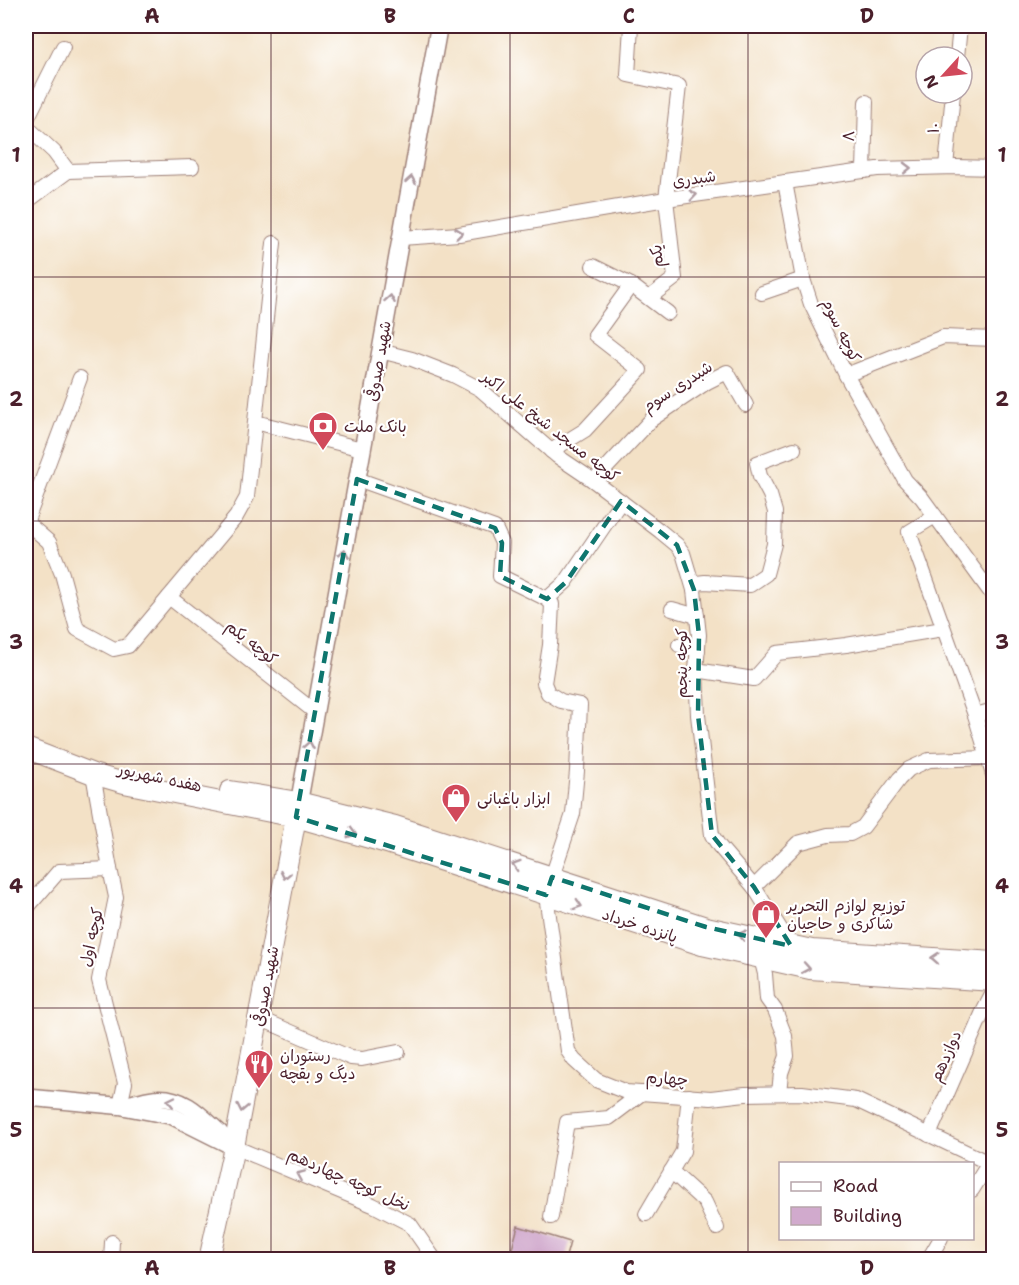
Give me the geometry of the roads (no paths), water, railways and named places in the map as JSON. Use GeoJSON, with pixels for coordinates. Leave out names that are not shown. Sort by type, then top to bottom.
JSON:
{"type":"FeatureCollection","features":[{"type":"Feature","properties":{"kind":"main road","name":"هفده شهریور"},"geometry":{"type":"LineString","coordinates":[[26,734],[96,763],[297,810]]}},
{"type":"Feature","properties":{"kind":"main road","name":"هفده شهریور"},"geometry":{"type":"LineString","coordinates":[[26,748],[93,774],[154,790],[297,810]]}},
{"type":"Feature","properties":{"kind":"main road","name":"پانزده خرداد"},"geometry":{"type":"LineString","coordinates":[[297,810],[390,844],[706,927],[791,946],[812,950],[993,962]]}},
{"type":"Feature","properties":{"kind":"main road","name":"شهید صدوقی"},"geometry":{"type":"LineString","coordinates":[[209,1260],[234,1147],[297,810]]}},
{"type":"Feature","properties":{"kind":"main road","name":"پانزده خرداد"},"geometry":{"type":"LineString","coordinates":[[549,886],[702,945],[810,969],[993,981]]}},
{"type":"Feature","properties":{"kind":"street","name":"شهید صدوقی"},"geometry":{"type":"LineString","coordinates":[[297,810],[439,26]]}},
{"type":"Feature","properties":{"kind":"street"},"geometry":{"type":"LineString","coordinates":[[631,26],[628,75],[679,86],[666,199]]}},
{"type":"Feature","properties":{"kind":"street"},"geometry":{"type":"LineString","coordinates":[[958,45],[960,26]]}},
{"type":"Feature","properties":{"kind":"street"},"geometry":{"type":"LineString","coordinates":[[26,121],[63,47]]}},
{"type":"Feature","properties":{"kind":"street","name":"۸"},"geometry":{"type":"LineString","coordinates":[[864,171],[866,102]]}},
{"type":"Feature","properties":{"kind":"street","name":"۱۰"},"geometry":{"type":"LineString","coordinates":[[946,167],[952,105]]}},
{"type":"Feature","properties":{"kind":"street"},"geometry":{"type":"LineString","coordinates":[[26,126],[54,152],[68,171]]}},
{"type":"Feature","properties":{"kind":"street"},"geometry":{"type":"LineString","coordinates":[[26,202],[68,171],[192,167]]}},
{"type":"Feature","properties":{"kind":"street","name":"شبدری"},"geometry":{"type":"LineString","coordinates":[[400,238],[459,234],[666,199],[877,169],[993,168]]}},
{"type":"Feature","properties":{"kind":"street","name":"کوچه سوم"},"geometry":{"type":"LineString","coordinates":[[785,182],[803,279],[811,304],[846,375],[905,480],[922,498],[993,597]]}},
{"type":"Feature","properties":{"kind":"street","name":"یکم"},"geometry":{"type":"LineString","coordinates":[[649,298],[675,278],[666,199]]}},
{"type":"Feature","properties":{"kind":"street"},"geometry":{"type":"LineString","coordinates":[[80,378],[26,523],[49,542],[62,574],[77,629],[114,649],[128,646],[236,517],[247,497],[274,243]]}},
{"type":"Feature","properties":{"kind":"street"},"geometry":{"type":"LineString","coordinates":[[593,266],[632,285],[668,313]]}},
{"type":"Feature","properties":{"kind":"street"},"geometry":{"type":"LineString","coordinates":[[762,293],[803,279]]}},
{"type":"Feature","properties":{"kind":"street"},"geometry":{"type":"LineString","coordinates":[[551,450],[585,430],[640,370],[595,335],[632,285]]}},
{"type":"Feature","properties":{"kind":"street"},"geometry":{"type":"LineString","coordinates":[[846,375],[943,337],[993,339]]}},
{"type":"Feature","properties":{"kind":"street","name":"کوچه مسجد شیخ علی اکبر"},"geometry":{"type":"LineString","coordinates":[[380,351],[412,359],[453,375],[480,389],[551,450],[677,545],[682,553],[694,590]]}},
{"type":"Feature","properties":{"kind":"street","name":"شبدری سوم"},"geometry":{"type":"LineString","coordinates":[[594,481],[652,419],[707,382],[727,372],[746,405]]}},
{"type":"Feature","properties":{"kind":"street"},"geometry":{"type":"LineString","coordinates":[[255,422],[362,449]]}},
{"type":"Feature","properties":{"kind":"street"},"geometry":{"type":"LineString","coordinates":[[694,590],[697,583],[705,582],[750,585],[765,574],[774,544],[775,512],[757,463],[794,448]]}},
{"type":"Feature","properties":{"kind":"street"},"geometry":{"type":"LineString","coordinates":[[357,479],[495,528],[502,543],[500,576],[547,599],[552,604],[550,645],[544,683],[548,693],[554,697],[579,705],[573,814],[549,886]]}},
{"type":"Feature","properties":{"kind":"street"},"geometry":{"type":"LineString","coordinates":[[547,599],[566,582],[621,501]]}},
{"type":"Feature","properties":{"kind":"street"},"geometry":{"type":"LineString","coordinates":[[935,516],[909,532],[975,715],[993,778]]}},
{"type":"Feature","properties":{"kind":"street","name":"کوچه پنجم"},"geometry":{"type":"LineString","coordinates":[[694,590],[699,635],[696,670],[698,715],[712,835],[754,886],[791,946]]}},
{"type":"Feature","properties":{"kind":"street","name":"کوچه یکم"},"geometry":{"type":"LineString","coordinates":[[168,597],[315,712]]}},
{"type":"Feature","properties":{"kind":"street"},"geometry":{"type":"LineString","coordinates":[[672,609],[697,616]]}},
{"type":"Feature","properties":{"kind":"street"},"geometry":{"type":"LineString","coordinates":[[696,670],[754,679],[777,653],[846,645],[943,628]]}},
{"type":"Feature","properties":{"kind":"street"},"geometry":{"type":"LineString","coordinates":[[679,645],[698,650]]}},
{"type":"Feature","properties":{"kind":"street"},"geometry":{"type":"LineString","coordinates":[[975,715],[993,710]]}},
{"type":"Feature","properties":{"kind":"street"},"geometry":{"type":"LineString","coordinates":[[754,886],[798,843],[823,836],[850,834],[863,827],[909,769],[929,760],[988,758]]}},
{"type":"Feature","properties":{"kind":"street","name":"کوچه اول"},"geometry":{"type":"LineString","coordinates":[[93,774],[116,897],[99,981],[125,1083],[120,1106]]}},
{"type":"Feature","properties":{"kind":"street"},"geometry":{"type":"LineString","coordinates":[[26,909],[58,871],[110,869]]}},
{"type":"Feature","properties":{"kind":"street","name":"چهارم"},"geometry":{"type":"LineString","coordinates":[[549,886],[568,1051],[574,1060],[596,1080],[626,1092],[711,1098],[745,1094],[802,1093],[856,1100],[991,1163]]}},
{"type":"Feature","properties":{"kind":"street"},"geometry":{"type":"LineString","coordinates":[[761,958],[767,999],[775,1010],[785,1035],[787,1056],[779,1093]]}},
{"type":"Feature","properties":{"kind":"street","name":"دوازدهم"},"geometry":{"type":"LineString","coordinates":[[929,1135],[993,991]]}},
{"type":"Feature","properties":{"kind":"street"},"geometry":{"type":"LineString","coordinates":[[259,1018],[351,1058],[362,1059],[398,1052]]}},
{"type":"Feature","properties":{"kind":"street"},"geometry":{"type":"LineString","coordinates":[[551,1217],[567,1122],[609,1118],[642,1093]]}},
{"type":"Feature","properties":{"kind":"street"},"geometry":{"type":"LineString","coordinates":[[646,1214],[683,1151],[689,1096]]}},
{"type":"Feature","properties":{"kind":"street"},"geometry":{"type":"LineString","coordinates":[[26,1099],[120,1106],[158,1098],[178,1101],[194,1109],[234,1147]]}},
{"type":"Feature","properties":{"kind":"street","name":"نخل کوچه چهاردهم"},"geometry":{"type":"LineString","coordinates":[[234,1147],[373,1205],[410,1224],[435,1260]]}},
{"type":"Feature","properties":{"kind":"street"},"geometry":{"type":"LineString","coordinates":[[974,1187],[991,1163]]}},
{"type":"Feature","properties":{"kind":"street"},"geometry":{"type":"LineString","coordinates":[[671,1171],[705,1202],[717,1228]]}},
{"type":"Feature","properties":{"kind":"street"},"geometry":{"type":"LineString","coordinates":[[926,1260],[940,1240]]}},
{"type":"Feature","properties":{"kind":"street"},"geometry":{"type":"LineString","coordinates":[[111,1260],[112,1242]]}},
{"type":"Feature","properties":{"kind":"place","name":"بانک ملت"},"geometry":{"type":"Point","coordinates":[323,452]}},
{"type":"Feature","properties":{"kind":"place","name":"ابزار باغبانی"},"geometry":{"type":"Point","coordinates":[456,824]}},
{"type":"Feature","properties":{"kind":"place","name":"توزیع لوازم التحریر شاکری و حاجیان"},"geometry":{"type":"Point","coordinates":[766,940]}},
{"type":"Feature","properties":{"kind":"place","name":"رستوران دیگ و بقچه"},"geometry":{"type":"Point","coordinates":[259,1090]}}]}
